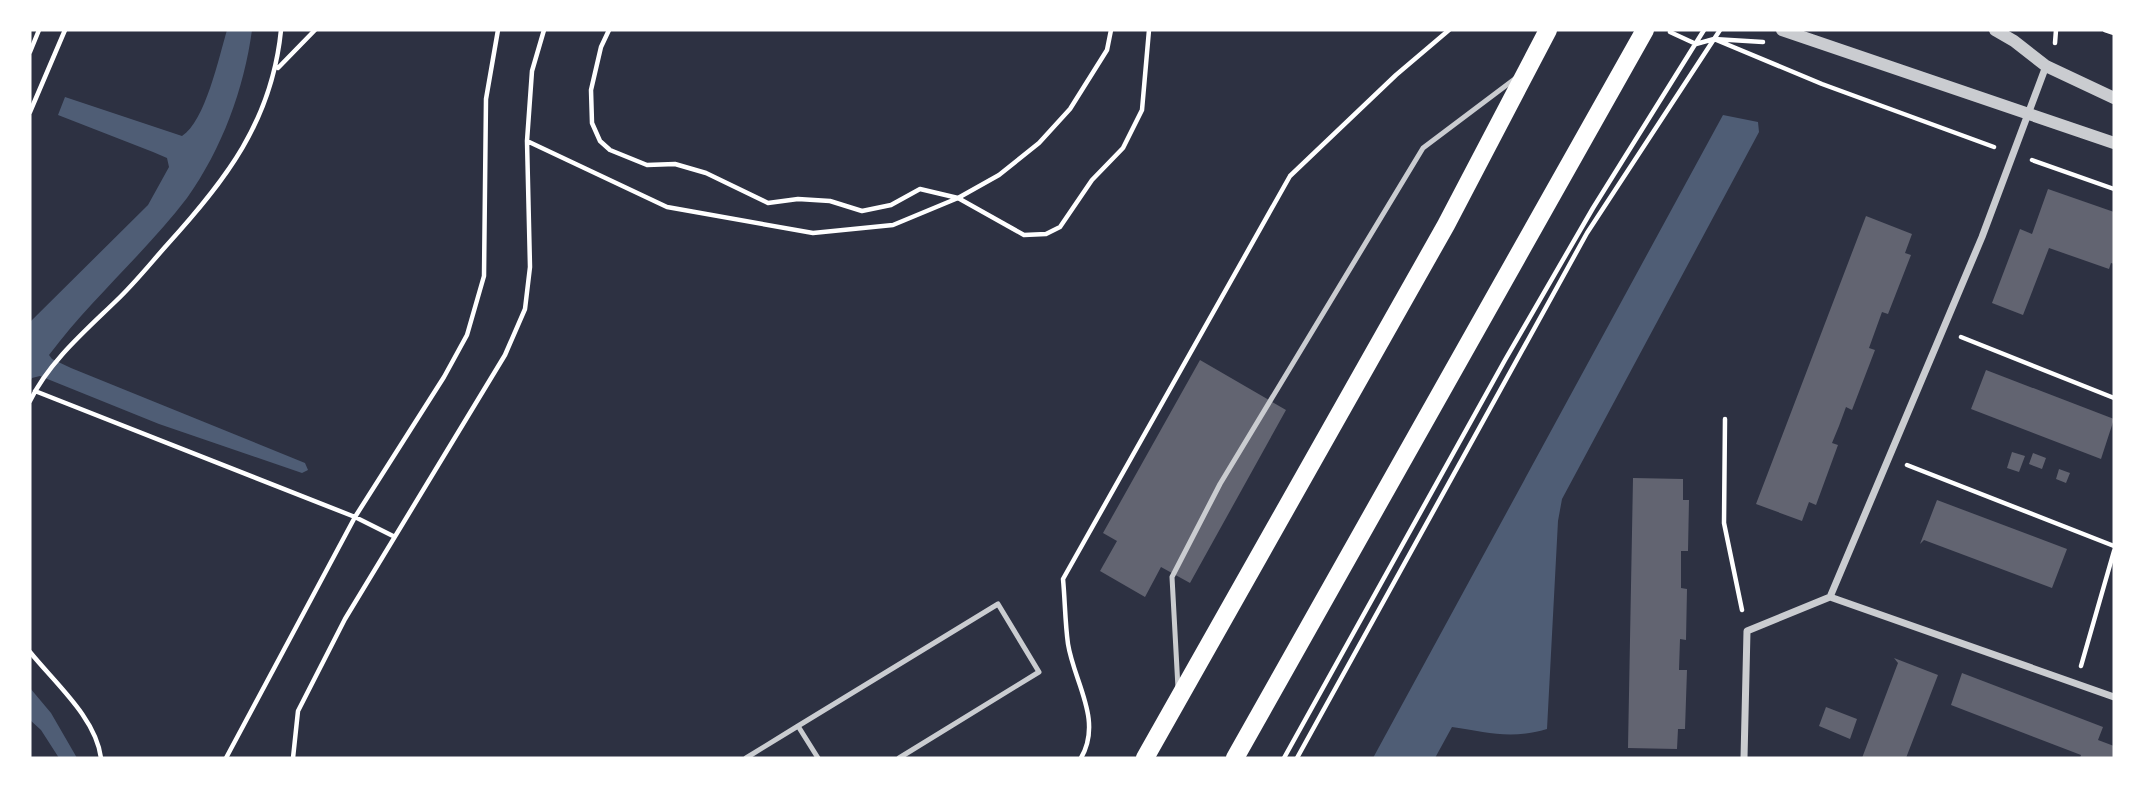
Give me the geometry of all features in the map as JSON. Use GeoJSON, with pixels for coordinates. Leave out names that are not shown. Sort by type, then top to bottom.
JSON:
{"type":"FeatureCollection","features":[{"type":"Feature","properties":{"kind":"main road"},"geometry":{"type":"LineString","coordinates":[[1145,758],[1446,225],[1548,30]]}},
{"type":"Feature","properties":{"kind":"main road"},"geometry":{"type":"LineString","coordinates":[[1235,758],[1645,30]]}},
{"type":"Feature","properties":{"kind":"street"},"geometry":{"type":"LineString","coordinates":[[1782,30],[2114,143]]}},
{"type":"Feature","properties":{"kind":"street"},"geometry":{"type":"LineString","coordinates":[[1995,30],[2046,66],[2114,98]]}},
{"type":"Feature","properties":{"kind":"street"},"geometry":{"type":"LineString","coordinates":[[1830,597],[2015,154],[2046,66]]}},
{"type":"Feature","properties":{"kind":"street"},"geometry":{"type":"LineString","coordinates":[[1744,758],[1747,631],[1830,597],[2114,697]]}},
{"type":"Feature","properties":{"kind":"lane"},"geometry":{"type":"LineString","coordinates":[[1178,698],[1172,577],[1220,484],[1423,148],[1525,72]]}},
{"type":"Feature","properties":{"kind":"lane"},"geometry":{"type":"LineString","coordinates":[[746,758],[998,604],[1039,672],[899,758]]}},
{"type":"Feature","properties":{"kind":"lane"},"geometry":{"type":"LineString","coordinates":[[798,726],[818,758]]}},
{"type":"Feature","properties":{"kind":"path"},"geometry":{"type":"LineString","coordinates":[[30,51],[39,30]]}},
{"type":"Feature","properties":{"kind":"path"},"geometry":{"type":"LineString","coordinates":[[30,112],[65,30]]}},
{"type":"Feature","properties":{"kind":"path"},"geometry":{"type":"LineString","coordinates":[[30,401],[40,382],[61,358],[217,190],[260,116],[277,69],[281,30]]}},
{"type":"Feature","properties":{"kind":"path"},"geometry":{"type":"LineString","coordinates":[[277,69],[315,30]]}},
{"type":"Feature","properties":{"kind":"path"},"geometry":{"type":"LineString","coordinates":[[226,758],[355,517],[467,335],[484,276],[486,99],[498,30]]}},
{"type":"Feature","properties":{"kind":"path"},"geometry":{"type":"LineString","coordinates":[[293,758],[298,711],[345,619],[505,355],[525,309],[530,267],[527,141],[533,71],[544,30]]}},
{"type":"Feature","properties":{"kind":"path"},"geometry":{"type":"LineString","coordinates":[[609,30],[601,47],[591,90],[592,123],[600,141],[610,150],[647,164],[675,164],[706,173],[768,203],[830,201],[862,211],[891,205],[920,189],[958,198],[1024,235],[1046,234],[1060,226],[1092,180],[1123,148],[1142,110],[1149,30]]}},
{"type":"Feature","properties":{"kind":"path"},"geometry":{"type":"LineString","coordinates":[[527,141],[667,207],[813,233],[893,225],[958,198],[999,175],[1038,143],[1070,109],[1107,50],[1111,30]]}},
{"type":"Feature","properties":{"kind":"path"},"geometry":{"type":"LineString","coordinates":[[1081,758],[1090,713],[1068,646],[1063,579],[1290,176],[1449,30]]}},
{"type":"Feature","properties":{"kind":"path"},"geometry":{"type":"LineString","coordinates":[[1666,30],[1696,44],[1714,39],[1822,83],[2114,189]]}},
{"type":"Feature","properties":{"kind":"path"},"geometry":{"type":"LineString","coordinates":[[1284,758],[1511,348],[1593,208],[1704,30]]}},
{"type":"Feature","properties":{"kind":"path"},"geometry":{"type":"LineString","coordinates":[[1297,758],[1587,233],[1720,30]]}},
{"type":"Feature","properties":{"kind":"path"},"geometry":{"type":"LineString","coordinates":[[2105,30],[2114,33]]}},
{"type":"Feature","properties":{"kind":"path"},"geometry":{"type":"LineString","coordinates":[[1943,330],[2114,398]]}},
{"type":"Feature","properties":{"kind":"path"},"geometry":{"type":"LineString","coordinates":[[35,391],[355,517],[393,536]]}},
{"type":"Feature","properties":{"kind":"path"},"geometry":{"type":"LineString","coordinates":[[1725,419],[1724,523],[1747,631]]}},
{"type":"Feature","properties":{"kind":"path"},"geometry":{"type":"LineString","coordinates":[[1890,458],[2114,548],[2076,684]]}},
{"type":"Feature","properties":{"kind":"path"},"geometry":{"type":"LineString","coordinates":[[30,652],[81,715],[99,743],[101,758]]}},
{"type":"Feature","properties":{"kind":"water"},"geometry":{"type":"Polygon","coordinates":[[[227,30],[252,30],[237,96],[211,159],[200,179],[171,218],[49,355],[71,368],[305,463],[308,470],[302,473],[159,424],[40,376],[32,378],[30,382],[30,322],[148,205],[169,167],[167,158],[58,115],[65,97],[182,136],[198,117],[204,103],[227,30]]]}},
{"type":"Feature","properties":{"kind":"water"},"geometry":{"type":"Polygon","coordinates":[[[1723,115],[1758,122],[1759,132],[1562,499],[1558,521],[1547,729],[1510,735],[1452,727],[1435,758],[1373,758],[1723,115]]]}},
{"type":"Feature","properties":{"kind":"water"},"geometry":{"type":"Polygon","coordinates":[[[30,688],[51,713],[77,758],[59,758],[41,730],[30,720],[30,688]]]}},
{"type":"Feature","properties":{"kind":"building"},"geometry":{"type":"Polygon","coordinates":[[[2048,189],[2114,212],[2114,264],[2111,263],[2109,269],[2049,248],[2023,315],[1992,303],[2020,229],[2032,234],[2048,189]]]}},
{"type":"Feature","properties":{"kind":"building"},"geometry":{"type":"Polygon","coordinates":[[[1866,216],[1912,234],[1905,253],[1911,255],[1888,314],[1882,312],[1869,348],[1875,350],[1852,410],[1846,407],[1832,443],[1838,445],[1816,505],[1809,502],[1802,521],[1756,504],[1866,216]]]}},
{"type":"Feature","properties":{"kind":"building"},"geometry":{"type":"Polygon","coordinates":[[[1200,360],[1286,410],[1190,583],[1161,567],[1145,597],[1100,571],[1117,541],[1103,533],[1200,360]]]}},
{"type":"Feature","properties":{"kind":"building"},"geometry":{"type":"Polygon","coordinates":[[[1986,370],[2114,419],[2101,459],[1971,409],[1986,370]]]}},
{"type":"Feature","properties":{"kind":"building"},"geometry":{"type":"Polygon","coordinates":[[[2012,452],[2025,456],[2019,472],[2007,468],[2012,452]]]}},
{"type":"Feature","properties":{"kind":"building"},"geometry":{"type":"Polygon","coordinates":[[[2033,453],[2046,458],[2042,469],[2029,464],[2033,453]]]}},
{"type":"Feature","properties":{"kind":"building"},"geometry":{"type":"Polygon","coordinates":[[[2059,469],[2070,473],[2066,483],[2056,479],[2059,469]]]}},
{"type":"Feature","properties":{"kind":"building"},"geometry":{"type":"Polygon","coordinates":[[[1633,478],[1683,479],[1683,500],[1689,500],[1688,551],[1681,551],[1681,588],[1687,589],[1686,640],[1680,639],[1679,670],[1687,670],[1685,729],[1678,729],[1677,749],[1628,748],[1633,478]]]}},
{"type":"Feature","properties":{"kind":"building"},"geometry":{"type":"Polygon","coordinates":[[[1937,500],[2067,549],[2052,588],[1924,540],[1920,544],[1937,500]]]}},
{"type":"Feature","properties":{"kind":"building"},"geometry":{"type":"Polygon","coordinates":[[[1894,658],[1938,675],[1906,758],[1862,758],[1898,663],[1894,658]]]}},
{"type":"Feature","properties":{"kind":"building"},"geometry":{"type":"Polygon","coordinates":[[[1962,673],[2103,727],[2098,740],[2114,746],[2114,758],[2080,758],[2081,755],[1951,705],[1962,673]]]}},
{"type":"Feature","properties":{"kind":"building"},"geometry":{"type":"Polygon","coordinates":[[[1826,707],[1857,719],[1850,739],[1819,726],[1826,707]]]}}]}
